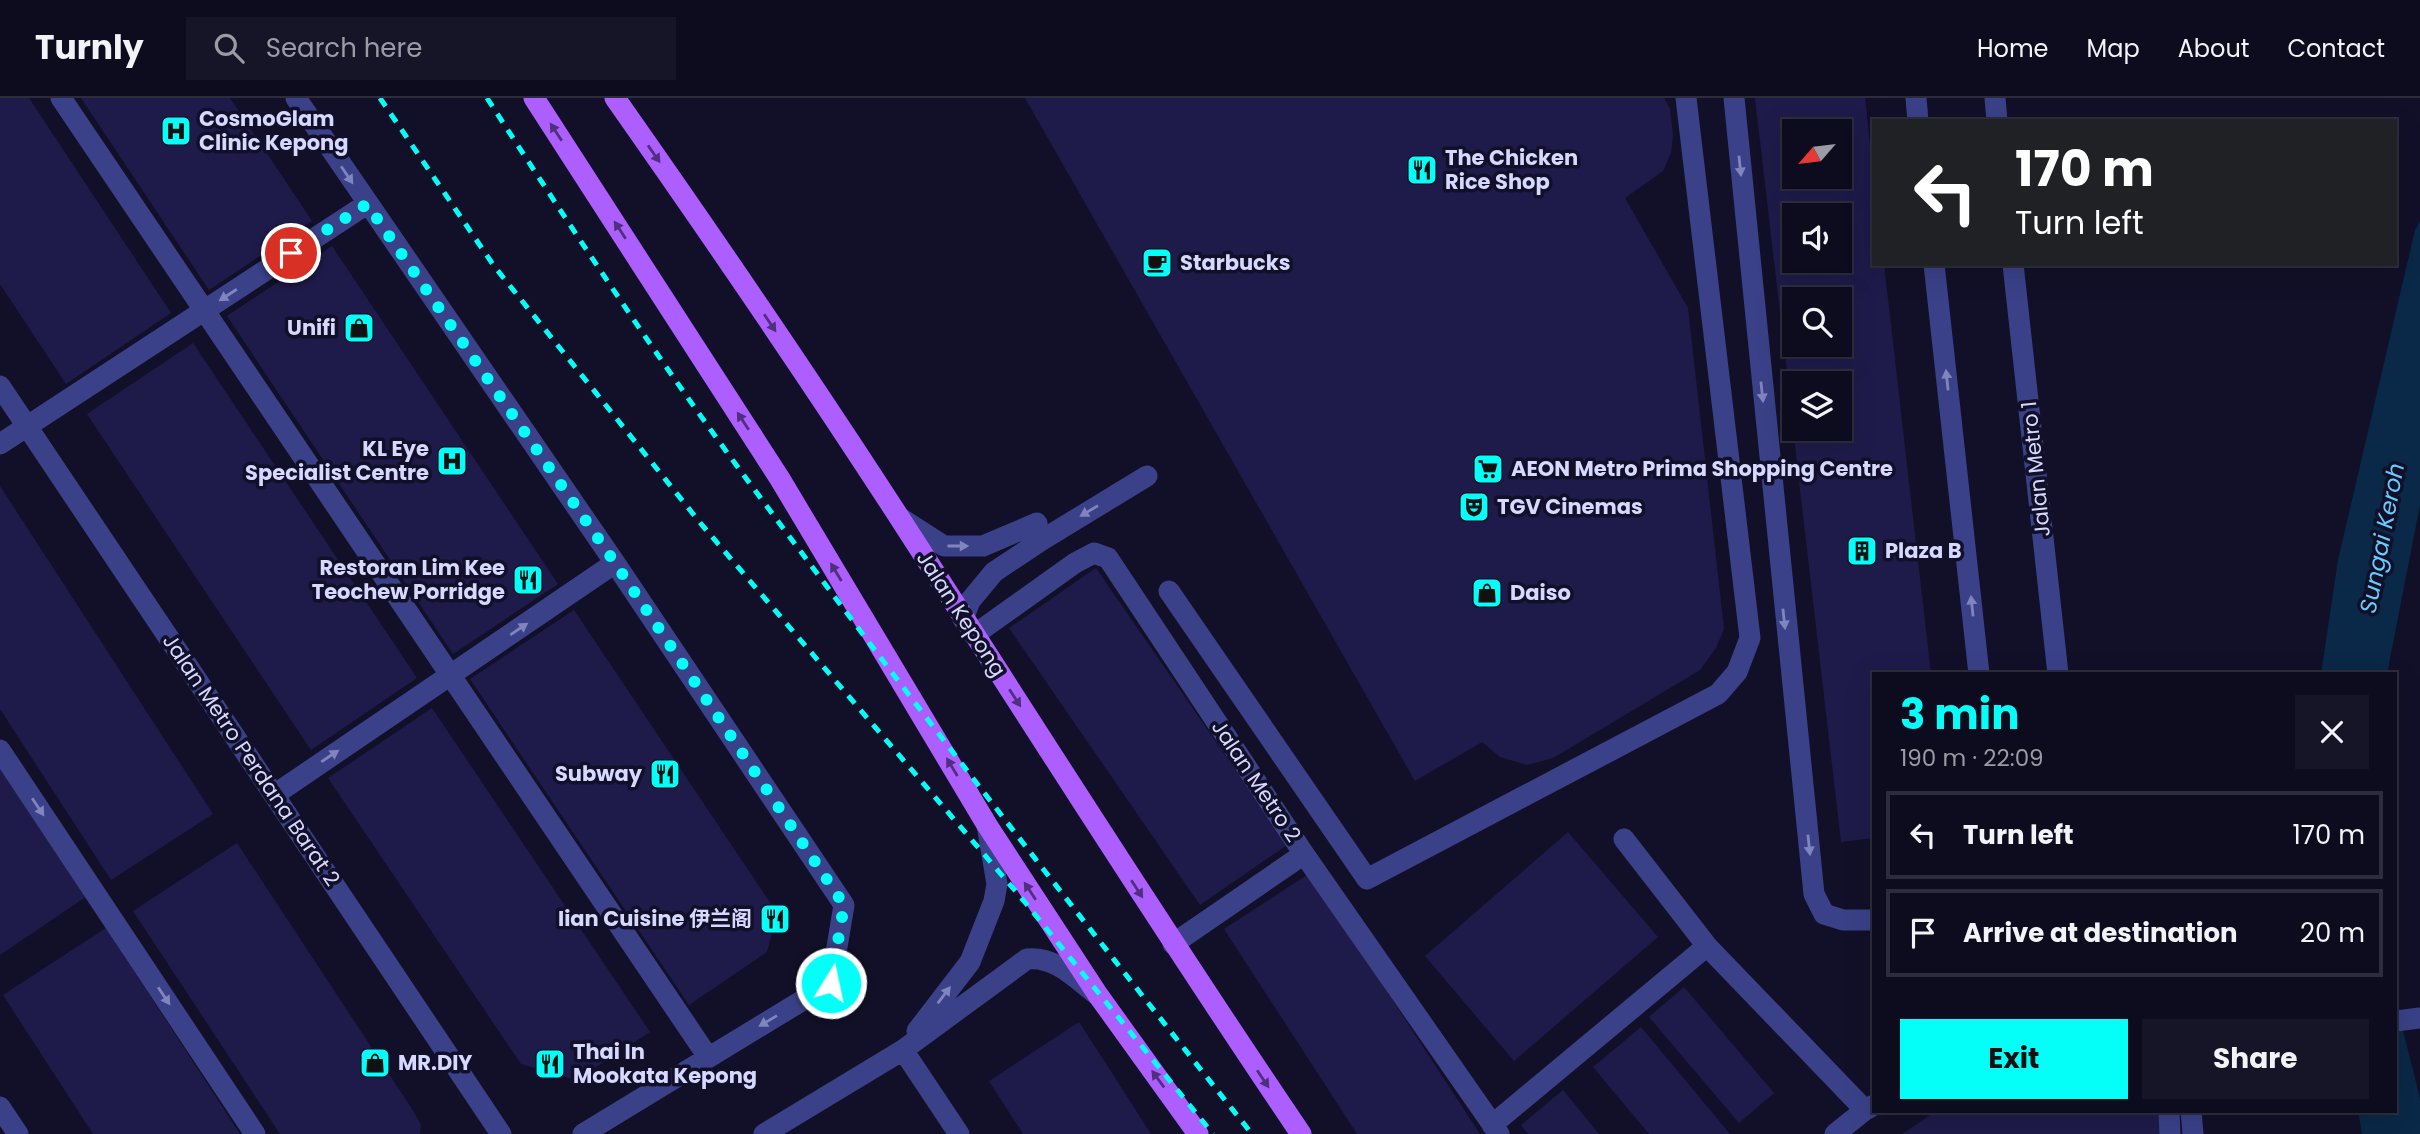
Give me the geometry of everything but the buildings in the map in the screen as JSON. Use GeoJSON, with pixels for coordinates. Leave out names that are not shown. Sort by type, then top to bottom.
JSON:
{"type":"FeatureCollection","features":[{"type":"Feature","properties":{"kind":"main road"},"geometry":{"type":"LineString","coordinates":[[534,98],[780,479],[987,825],[1098,995],[1198,1134]]}},
{"type":"Feature","properties":{"kind":"main road","name":"Jalan Kepong"},"geometry":{"type":"LineString","coordinates":[[615,98],[732,266],[899,517],[1173,944],[1300,1134]]}},
{"type":"Feature","properties":{"kind":"street"},"geometry":{"type":"LineString","coordinates":[[61,98],[708,1057]]}},
{"type":"Feature","properties":{"kind":"street"},"geometry":{"type":"LineString","coordinates":[[296,98],[615,563],[844,905],[831,983],[583,1134]]}},
{"type":"Feature","properties":{"kind":"street"},"geometry":{"type":"LineString","coordinates":[[1170,591],[1367,878],[1718,694],[1737,672],[1750,638],[1686,98]]}},
{"type":"Feature","properties":{"kind":"street"},"geometry":{"type":"LineString","coordinates":[[1734,98],[1814,894],[1824,914],[1843,920],[1872,920]]}},
{"type":"Feature","properties":{"kind":"street"},"geometry":{"type":"LineString","coordinates":[[1916,98],[1918,119]]}},
{"type":"Feature","properties":{"kind":"street"},"geometry":{"type":"LineString","coordinates":[[1995,98],[1997,119]]}},
{"type":"Feature","properties":{"kind":"street"},"geometry":{"type":"LineString","coordinates":[[0,444],[367,204]]}},
{"type":"Feature","properties":{"kind":"street"},"geometry":{"type":"LineString","coordinates":[[1934,266],[1979,672]]}},
{"type":"Feature","properties":{"kind":"street","name":"Jalan Metro 1"},"geometry":{"type":"LineString","coordinates":[[2013,266],[2058,672]]}},
{"type":"Feature","properties":{"kind":"street","name":"Jalan Metro Perdana Barat 2"},"geometry":{"type":"LineString","coordinates":[[0,386],[501,1134]]}},
{"type":"Feature","properties":{"kind":"street"},"geometry":{"type":"LineString","coordinates":[[969,627],[970,601],[994,572],[1147,476]]}},
{"type":"Feature","properties":{"kind":"street"},"geometry":{"type":"LineString","coordinates":[[899,517],[944,546],[983,546],[1037,523]]}},
{"type":"Feature","properties":{"kind":"street","name":"Jalan Metro 2"},"geometry":{"type":"LineString","coordinates":[[969,627],[1094,553],[1108,558],[1304,854],[1495,1130]]}},
{"type":"Feature","properties":{"kind":"street"},"geometry":{"type":"LineString","coordinates":[[274,795],[615,563]]}},
{"type":"Feature","properties":{"kind":"street"},"geometry":{"type":"LineString","coordinates":[[0,750],[255,1134]]}},
{"type":"Feature","properties":{"kind":"street"},"geometry":{"type":"LineString","coordinates":[[903,1050],[970,962],[983,933],[997,884],[987,825]]}},
{"type":"Feature","properties":{"kind":"street"},"geometry":{"type":"LineString","coordinates":[[1624,839],[1707,946],[1870,1107],[1835,1134]]}},
{"type":"Feature","properties":{"kind":"street"},"geometry":{"type":"LineString","coordinates":[[1173,944],[1304,854]]}},
{"type":"Feature","properties":{"kind":"street"},"geometry":{"type":"LineString","coordinates":[[1495,1130],[1707,946]]}},
{"type":"Feature","properties":{"kind":"street"},"geometry":{"type":"LineString","coordinates":[[764,1134],[903,1050],[1027,959],[1040,958],[1052,962],[1098,995]]}},
{"type":"Feature","properties":{"kind":"street"},"geometry":{"type":"LineString","coordinates":[[2397,1021],[2420,1018]]}},
{"type":"Feature","properties":{"kind":"street"},"geometry":{"type":"LineString","coordinates":[[903,1050],[959,1134]]}},
{"type":"Feature","properties":{"kind":"street"},"geometry":{"type":"LineString","coordinates":[[0,1107],[19,1134]]}},
{"type":"Feature","properties":{"kind":"street"},"geometry":{"type":"LineString","coordinates":[[2169,1113],[2170,1134]]}},
{"type":"Feature","properties":{"kind":"street"},"geometry":{"type":"LineString","coordinates":[[2192,1113],[2193,1134]]}},
{"type":"Feature","properties":{"kind":"water","name":"Sungai Keroh"},"geometry":{"type":"Polygon","coordinates":[[[2420,221],[2420,505],[2387,672],[2321,672],[2338,560],[2415,230],[2420,221]]]}},
{"type":"Feature","properties":{"kind":"water"},"geometry":{"type":"Polygon","coordinates":[[[2397,1007],[2420,1098],[2420,1134],[2362,1134],[2358,1113],[2397,1113],[2397,1007]]]}},
{"type":"Feature","properties":{"kind":"railway"},"geometry":{"type":"LineString","coordinates":[[380,98],[494,266],[702,525],[1024,901],[1213,1134]]}},
{"type":"Feature","properties":{"kind":"railway"},"geometry":{"type":"LineString","coordinates":[[487,98],[653,348],[757,493],[1002,816],[1252,1134]]}},
{"type":"Feature","properties":{"kind":"place","name":"CosmoGlam Clinic Kepong"},"geometry":{"type":"Point","coordinates":[176,131]}},
{"type":"Feature","properties":{"kind":"place","name":"The Chicken Rice Shop"},"geometry":{"type":"Point","coordinates":[1422,170]}},
{"type":"Feature","properties":{"kind":"place","name":"Starbucks"},"geometry":{"type":"Point","coordinates":[1157,263]}},
{"type":"Feature","properties":{"kind":"place","name":"Unifi"},"geometry":{"type":"Point","coordinates":[359,328]}},
{"type":"Feature","properties":{"kind":"place","name":"KL Eye Specialist Centre"},"geometry":{"type":"Point","coordinates":[452,461]}},
{"type":"Feature","properties":{"kind":"place","name":"AEON Metro Prima Shopping Centre"},"geometry":{"type":"Point","coordinates":[1488,469]}},
{"type":"Feature","properties":{"kind":"place","name":"TGV Cinemas"},"geometry":{"type":"Point","coordinates":[1474,507]}},
{"type":"Feature","properties":{"kind":"place","name":"Plaza B"},"geometry":{"type":"Point","coordinates":[1862,551]}},
{"type":"Feature","properties":{"kind":"place","name":"Restoran Lim Kee Teochew Porridge"},"geometry":{"type":"Point","coordinates":[528,580]}},
{"type":"Feature","properties":{"kind":"place","name":"Daiso"},"geometry":{"type":"Point","coordinates":[1487,593]}},
{"type":"Feature","properties":{"kind":"place","name":"Subway"},"geometry":{"type":"Point","coordinates":[665,774]}},
{"type":"Feature","properties":{"kind":"place","name":"Iian Cuisine 伊兰阁"},"geometry":{"type":"Point","coordinates":[775,919]}},
{"type":"Feature","properties":{"kind":"place","name":"MR.DIY"},"geometry":{"type":"Point","coordinates":[375,1063]}},
{"type":"Feature","properties":{"kind":"place","name":"Thai In Mookata Kepong"},"geometry":{"type":"Point","coordinates":[550,1064]}},
{"type":"Feature","properties":{"kind":"route"},"geometry":{"type":"LineString","coordinates":[[291,253],[367,204],[615,563],[844,905],[831,983]]}}]}
